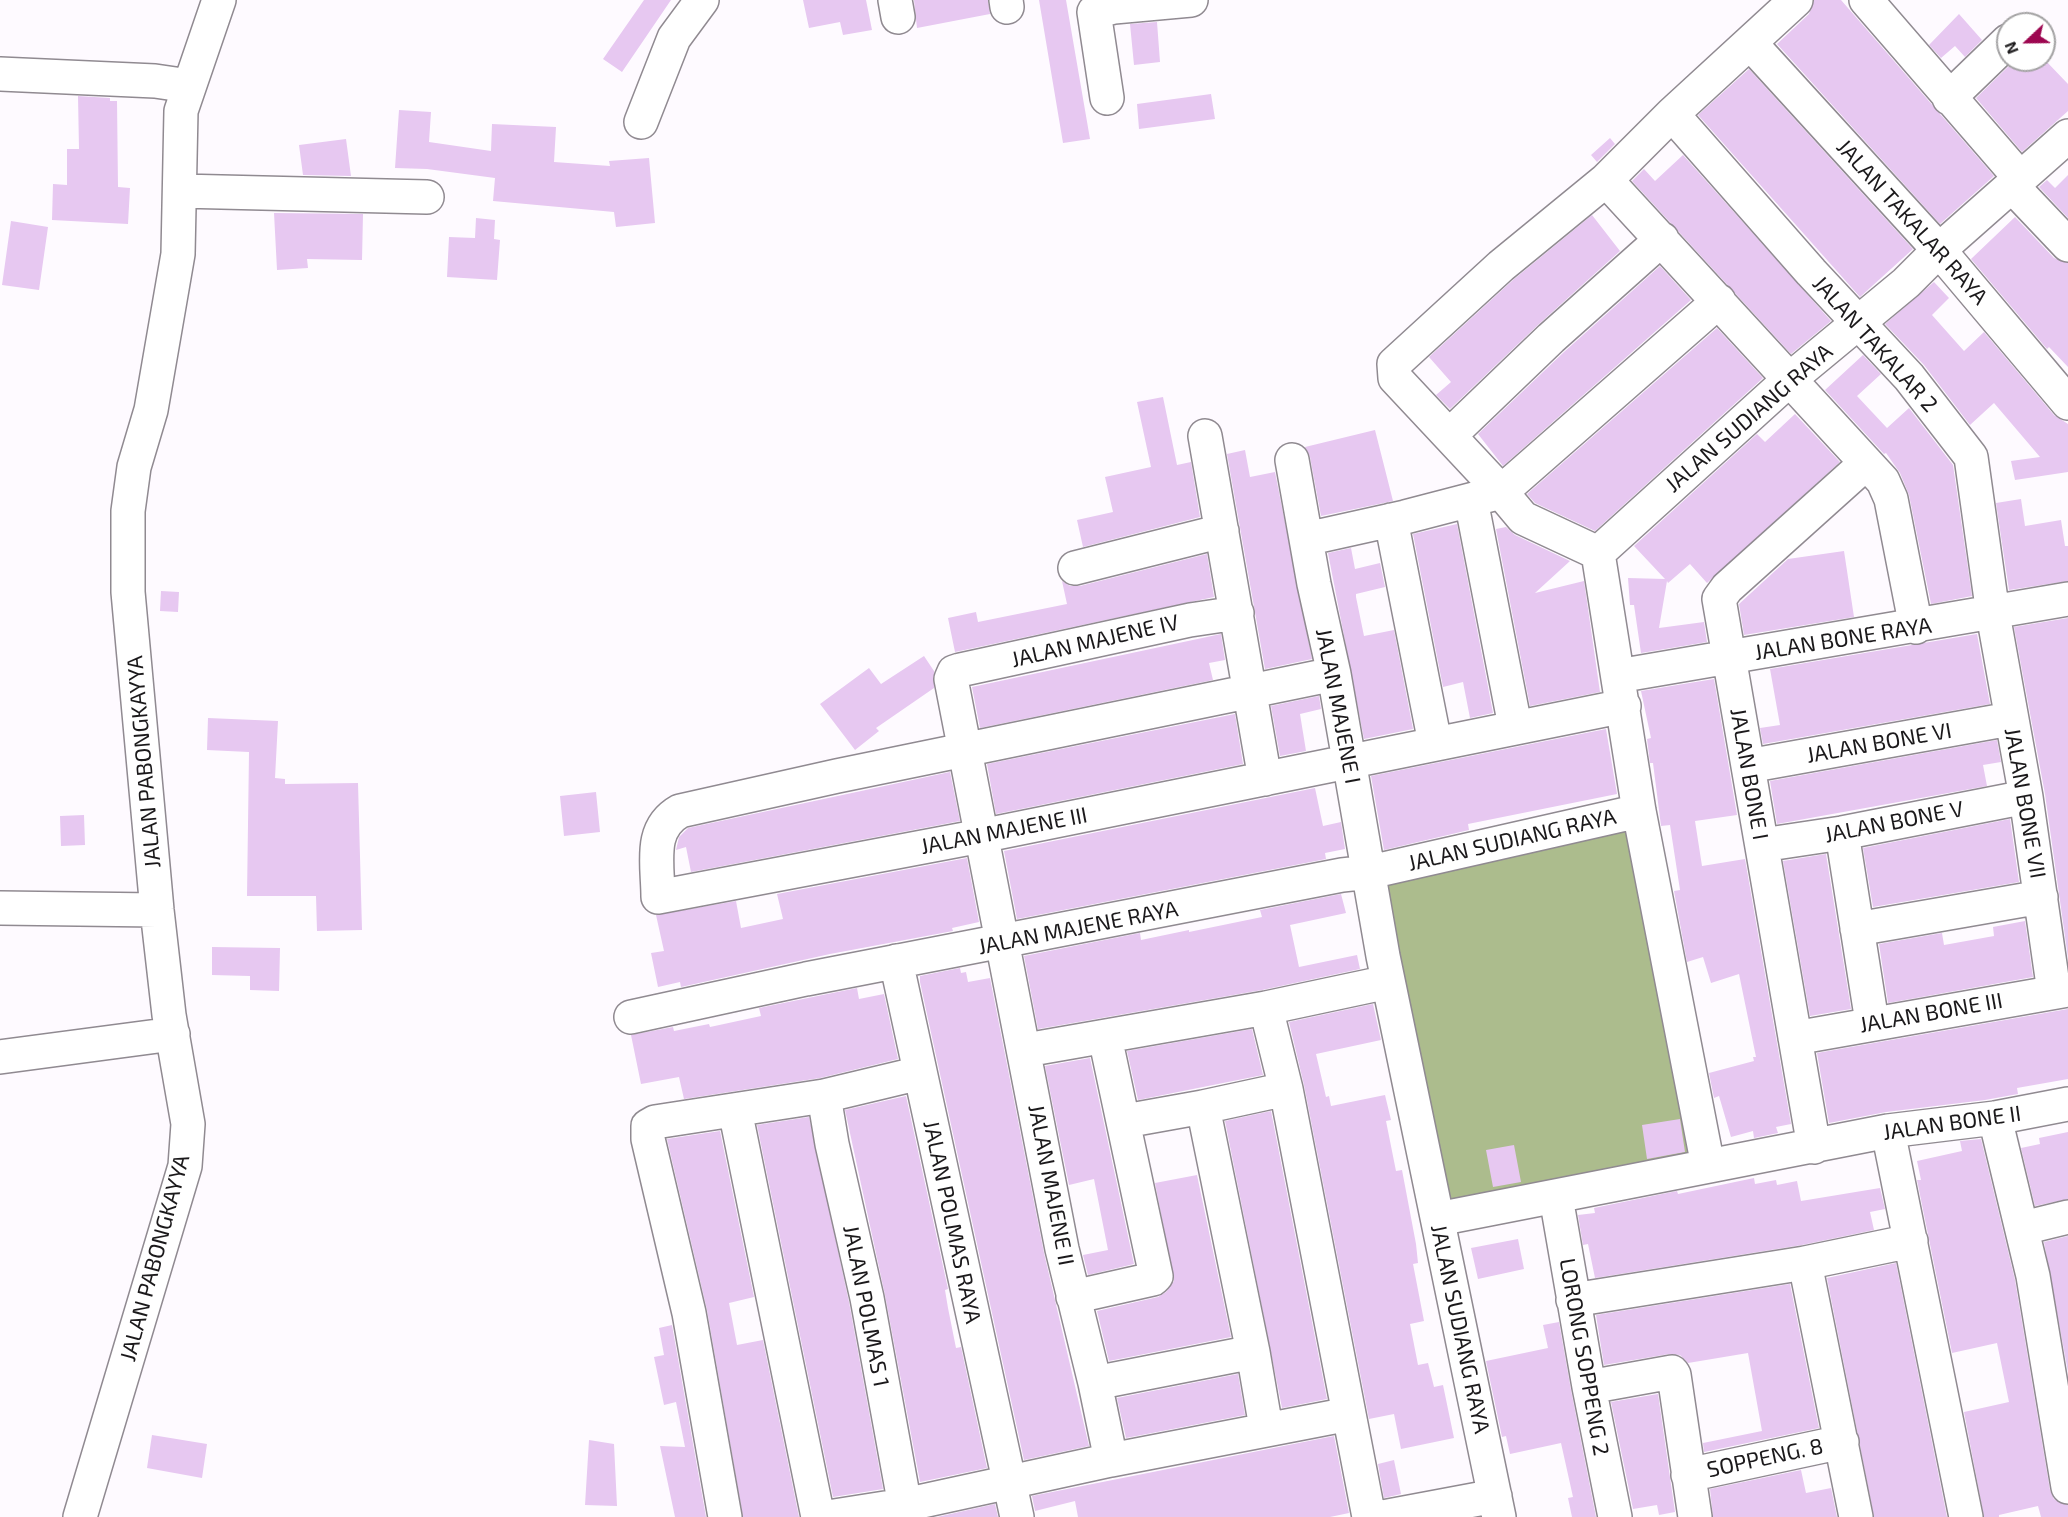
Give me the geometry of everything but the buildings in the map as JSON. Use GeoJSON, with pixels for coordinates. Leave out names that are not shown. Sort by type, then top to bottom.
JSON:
{"type":"FeatureCollection","features":[{"type":"Feature","properties":{"kind":"street","name":"JALAN PABONGKAYYA"},"geometry":{"type":"LineString","coordinates":[[80,1517],[185,1166],[188,1124],[173,1034],[158,910],[128,592],[128,511],[134,467],[151,410],[178,254],[181,111],[219,0]]}},
{"type":"Feature","properties":{"kind":"street"},"geometry":{"type":"LineString","coordinates":[[641,123],[674,38],[702,0]]}},
{"type":"Feature","properties":{"kind":"street"},"geometry":{"type":"LineString","coordinates":[[1107,98],[1094,12],[1114,4],[1191,0]]}},
{"type":"Feature","properties":{"kind":"street"},"geometry":{"type":"LineString","coordinates":[[1515,726],[1486,496],[1449,435],[1395,378],[1394,364],[1501,266],[1606,180],[1672,114],[1751,44],[1796,0]]}},
{"type":"Feature","properties":{"kind":"street"},"geometry":{"type":"LineString","coordinates":[[1866,0],[2068,245]]}},
{"type":"Feature","properties":{"kind":"street","name":"JALAN TAKALAR RAYA"},"geometry":{"type":"LineString","coordinates":[[1751,44],[1939,250],[2068,403]]}},
{"type":"Feature","properties":{"kind":"street"},"geometry":{"type":"LineString","coordinates":[[1949,98],[1996,53]]}},
{"type":"Feature","properties":{"kind":"street"},"geometry":{"type":"LineString","coordinates":[[0,74],[155,81],[189,86]]}},
{"type":"Feature","properties":{"kind":"street","name":"JALAN TAKALAR 2"},"geometry":{"type":"LineString","coordinates":[[1672,114],[1909,377],[1971,457],[1993,614]]}},
{"type":"Feature","properties":{"kind":"street","name":"JALAN SUDIANG RAYA"},"geometry":{"type":"LineString","coordinates":[[1497,1507],[1388,982],[1370,873],[1639,811],[1598,553],[1790,379],[1906,283],[1939,250],[2068,136]]}},
{"type":"Feature","properties":{"kind":"street"},"geometry":{"type":"LineString","coordinates":[[1606,180],[1719,301],[1888,489],[1916,627]]}},
{"type":"Feature","properties":{"kind":"street"},"geometry":{"type":"LineString","coordinates":[[180,190],[427,197]]}},
{"type":"Feature","properties":{"kind":"street"},"geometry":{"type":"LineString","coordinates":[[1449,435],[1551,338],[1662,239]]}},
{"type":"Feature","properties":{"kind":"street"},"geometry":{"type":"LineString","coordinates":[[1306,539],[1398,519],[1486,496],[1719,301]]}},
{"type":"Feature","properties":{"kind":"street"},"geometry":{"type":"LineString","coordinates":[[1205,436],[1252,693],[1265,779]]}},
{"type":"Feature","properties":{"kind":"street","name":"JALAN MAJENE I"},"geometry":{"type":"LineString","coordinates":[[1292,460],[1370,873]]}},
{"type":"Feature","properties":{"kind":"street","name":"JALAN BONE I"},"geometry":{"type":"LineString","coordinates":[[1825,1144],[1795,1038],[1719,595],[1865,464]]}},
{"type":"Feature","properties":{"kind":"street"},"geometry":{"type":"LineString","coordinates":[[1486,496],[1531,524],[1598,553]]}},
{"type":"Feature","properties":{"kind":"street"},"geometry":{"type":"LineString","coordinates":[[1398,519],[1435,742]]}},
{"type":"Feature","properties":{"kind":"street"},"geometry":{"type":"LineString","coordinates":[[1075,568],[1222,531]]}},
{"type":"Feature","properties":{"kind":"street","name":"JALAN BONE RAYA"},"geometry":{"type":"LineString","coordinates":[[1515,726],[1728,658],[1993,614],[2068,599]]}},
{"type":"Feature","properties":{"kind":"street","name":"JALAN MAJENE IV"},"geometry":{"type":"LineString","coordinates":[[954,672],[1190,620],[1237,613]]}},
{"type":"Feature","properties":{"kind":"street","name":"JALAN BONE VII"},"geometry":{"type":"LineString","coordinates":[[1993,614],[2041,897],[2061,991]]}},
{"type":"Feature","properties":{"kind":"street","name":"JALAN MAJENE II"},"geometry":{"type":"LineString","coordinates":[[954,672],[951,679],[1001,942],[1026,1050],[1073,1297],[1095,1383],[1111,1460]]}},
{"type":"Feature","properties":{"kind":"street"},"geometry":{"type":"LineString","coordinates":[[966,750],[1252,693],[1334,674]]}},
{"type":"Feature","properties":{"kind":"street","name":"JALAN BONE VI"},"geometry":{"type":"LineString","coordinates":[[1748,766],[2010,719]]}},
{"type":"Feature","properties":{"kind":"street","name":"JALAN MAJENE III"},"geometry":{"type":"LineString","coordinates":[[966,750],[680,811],[666,818],[659,832],[658,897],[1350,763],[1435,742],[1515,726]]}},
{"type":"Feature","properties":{"kind":"street","name":"JALAN BONE V"},"geometry":{"type":"LineString","coordinates":[[1762,845],[1842,833],[2025,797]]}},
{"type":"Feature","properties":{"kind":"street"},"geometry":{"type":"LineString","coordinates":[[1639,811],[1708,1166]]}},
{"type":"Feature","properties":{"kind":"street"},"geometry":{"type":"LineString","coordinates":[[1842,833],[1872,1022]]}},
{"type":"Feature","properties":{"kind":"street","name":"JALAN MAJENE RAYA"},"geometry":{"type":"LineString","coordinates":[[632,1017],[896,962],[1342,875],[1370,873]]}},
{"type":"Feature","properties":{"kind":"street"},"geometry":{"type":"LineString","coordinates":[[1857,929],[2041,897]]}},
{"type":"Feature","properties":{"kind":"street"},"geometry":{"type":"LineString","coordinates":[[0,908],[158,910]]}},
{"type":"Feature","properties":{"kind":"street","name":"JALAN POLMAS RAYA"},"geometry":{"type":"LineString","coordinates":[[896,962],[1017,1517]]}},
{"type":"Feature","properties":{"kind":"street"},"geometry":{"type":"LineString","coordinates":[[1026,1050],[1266,1008],[1388,982]]}},
{"type":"Feature","properties":{"kind":"street","name":"JALAN BONE III"},"geometry":{"type":"LineString","coordinates":[[1795,1038],[1872,1022],[2061,991]]}},
{"type":"Feature","properties":{"kind":"street"},"geometry":{"type":"LineString","coordinates":[[1266,1008],[1286,1089],[1369,1517]]}},
{"type":"Feature","properties":{"kind":"street"},"geometry":{"type":"LineString","coordinates":[[0,1057],[173,1034]]}},
{"type":"Feature","properties":{"kind":"street"},"geometry":{"type":"LineString","coordinates":[[1073,1297],[1153,1279],[1156,1276],[1125,1121],[1105,1037]]}},
{"type":"Feature","properties":{"kind":"street"},"geometry":{"type":"LineString","coordinates":[[725,1517],[689,1313],[647,1131],[648,1126],[655,1122],[824,1096],[920,1073]]}},
{"type":"Feature","properties":{"kind":"street"},"geometry":{"type":"LineString","coordinates":[[1125,1121],[1286,1089]]}},
{"type":"Feature","properties":{"kind":"street","name":"JALAN POLMAS 1"},"geometry":{"type":"LineString","coordinates":[[824,1096],[832,1144],[867,1298],[906,1511]]}},
{"type":"Feature","properties":{"kind":"street","name":"JALAN BONE II"},"geometry":{"type":"LineString","coordinates":[[1438,1220],[1888,1131],[1995,1118],[2068,1104]]}},
{"type":"Feature","properties":{"kind":"street"},"geometry":{"type":"LineString","coordinates":[[1203,1107],[1253,1352],[1266,1428]]}},
{"type":"Feature","properties":{"kind":"street"},"geometry":{"type":"LineString","coordinates":[[735,1110],[818,1517]]}},
{"type":"Feature","properties":{"kind":"street"},"geometry":{"type":"LineString","coordinates":[[1995,1118],[2033,1276],[2068,1486]]}},
{"type":"Feature","properties":{"kind":"street"},"geometry":{"type":"LineString","coordinates":[[1888,1131],[1966,1517]]}},
{"type":"Feature","properties":{"kind":"street","name":"LORONG SOPPENG 2"},"geometry":{"type":"LineString","coordinates":[[1556,1197],[1588,1387],[1615,1517]]}},
{"type":"Feature","properties":{"kind":"street"},"geometry":{"type":"LineString","coordinates":[[2023,1228],[2068,1217]]}},
{"type":"Feature","properties":{"kind":"street"},"geometry":{"type":"LineString","coordinates":[[1573,1300],[1805,1263],[1911,1242]]}},
{"type":"Feature","properties":{"kind":"street"},"geometry":{"type":"LineString","coordinates":[[1805,1263],[1856,1517]]}},
{"type":"Feature","properties":{"kind":"street"},"geometry":{"type":"LineString","coordinates":[[1095,1383],[1253,1352]]}},
{"type":"Feature","properties":{"kind":"street"},"geometry":{"type":"LineString","coordinates":[[1588,1387],[1672,1372],[1676,1377],[1695,1517]]}},
{"type":"Feature","properties":{"kind":"street"},"geometry":{"type":"LineString","coordinates":[[828,1517],[906,1511],[1009,1481],[1266,1428],[1349,1414]]}},
{"type":"Feature","properties":{"kind":"street","name":"SOPPENG. 8"},"geometry":{"type":"LineString","coordinates":[[1688,1475],[1842,1442]]}},
{"type":"Feature","properties":{"kind":"street"},"geometry":{"type":"LineString","coordinates":[[1383,1517],[1497,1507]]}},
{"type":"Feature","properties":{"kind":"green space"},"geometry":{"type":"Polygon","coordinates":[[[1639,811],[1708,1166],[1438,1219],[1370,873],[1639,811]]]}}]}
